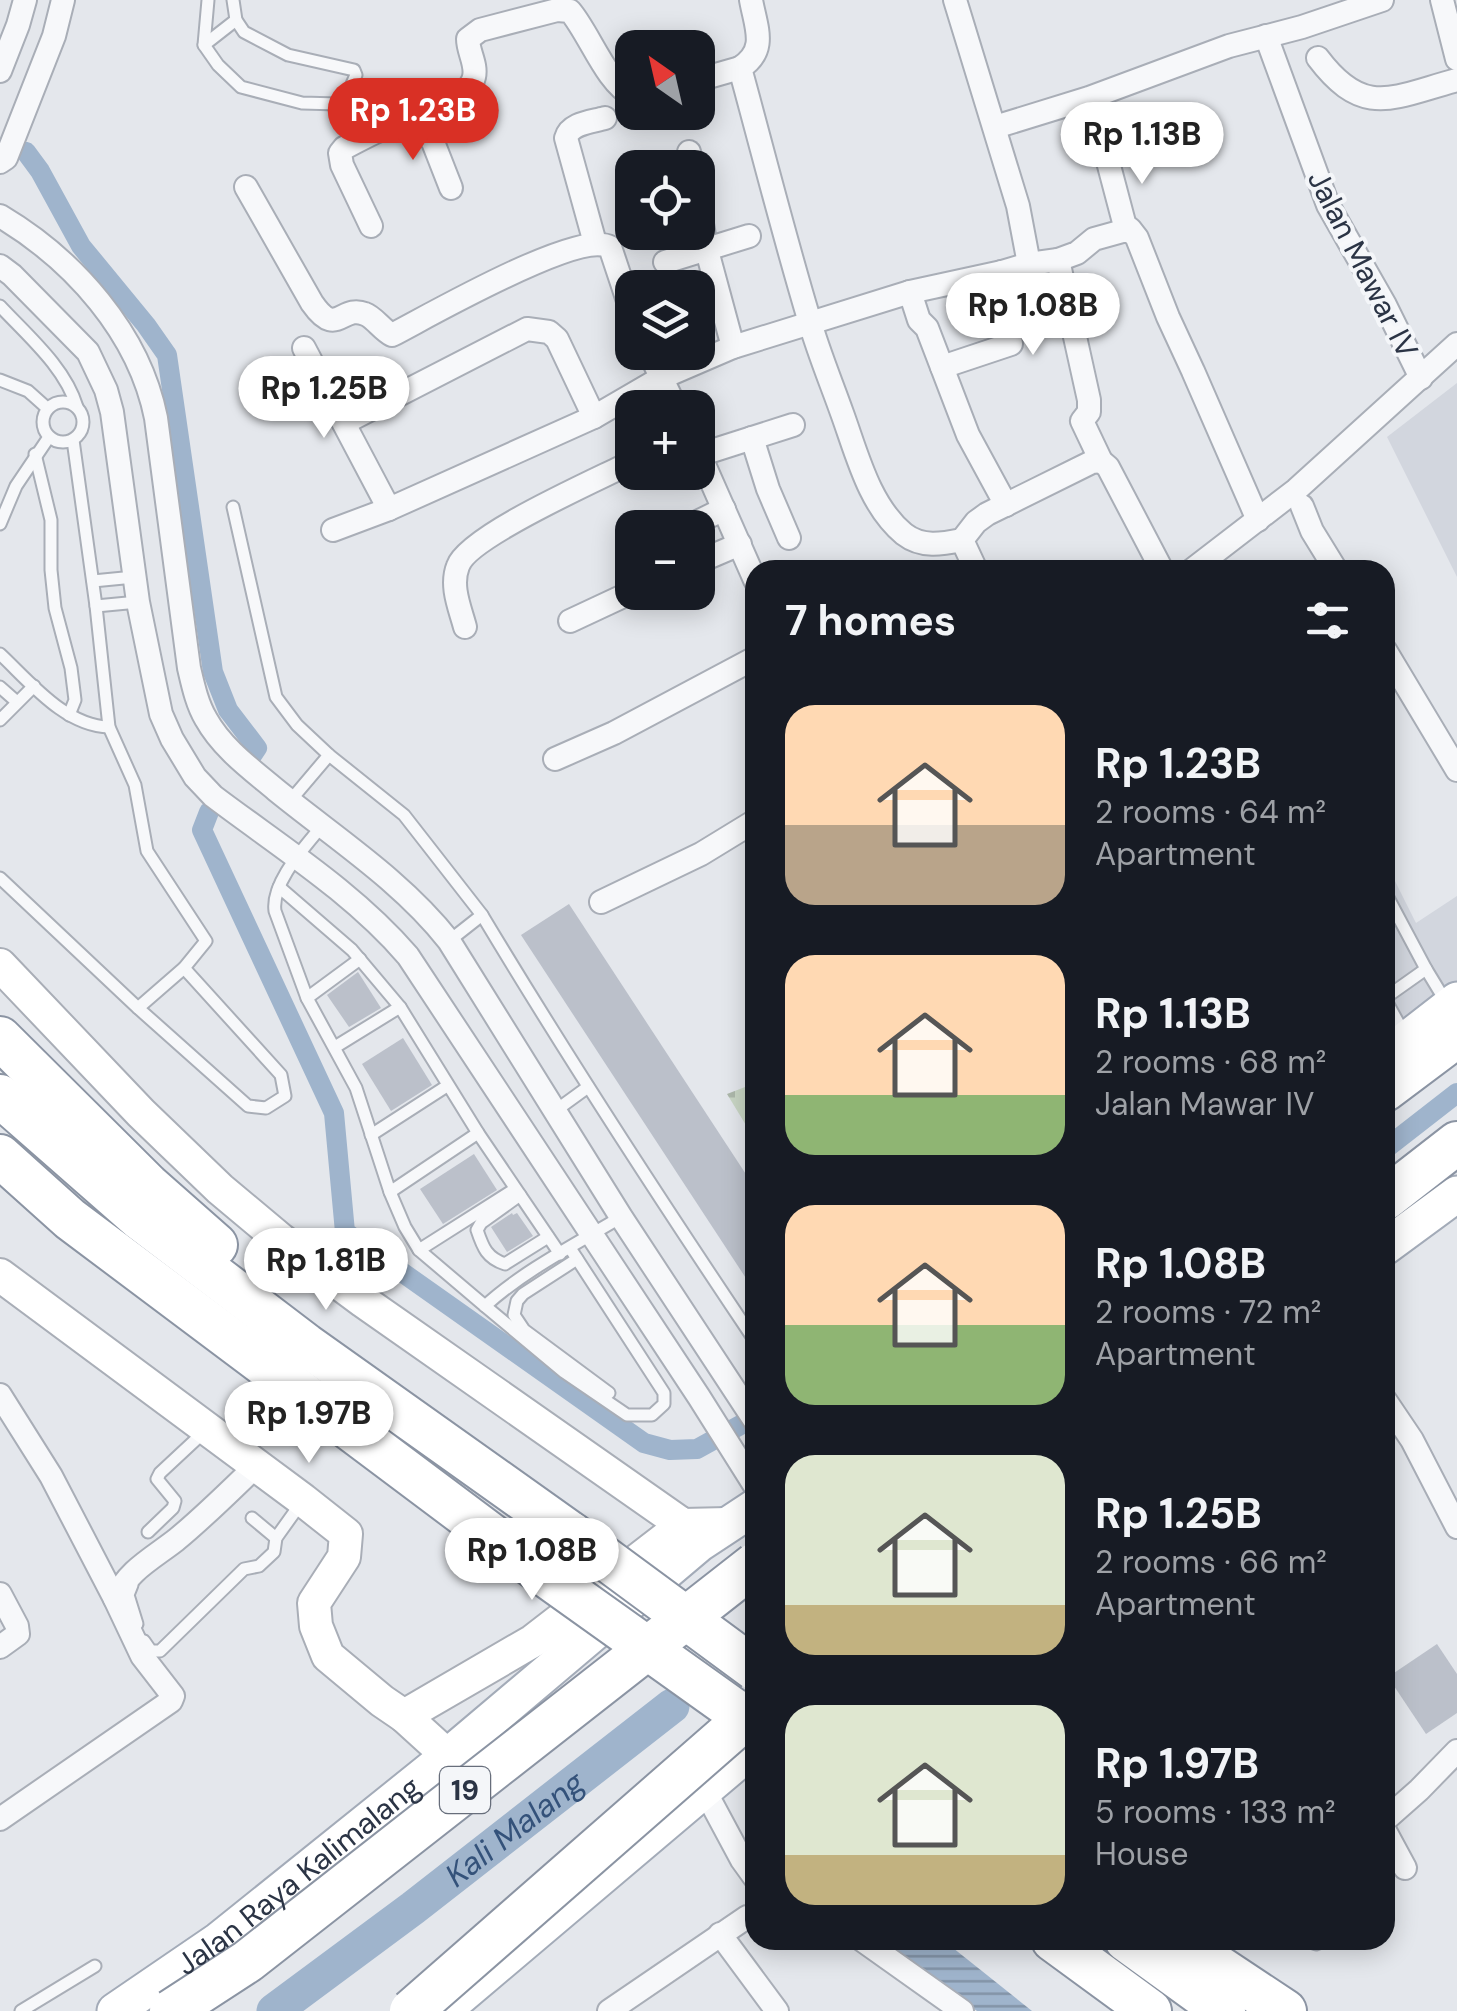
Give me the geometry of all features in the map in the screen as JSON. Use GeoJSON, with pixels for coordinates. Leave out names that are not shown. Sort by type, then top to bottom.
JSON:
{"type":"FeatureCollection","features":[{"type":"Feature","properties":{"kind":"highway"},"geometry":{"type":"LineString","coordinates":[[1395,1079],[1454,1014]]}},
{"type":"Feature","properties":{"kind":"highway"},"geometry":{"type":"LineString","coordinates":[[0,1038],[148,1185],[442,1442]]}},
{"type":"Feature","properties":{"kind":"highway"},"geometry":{"type":"LineString","coordinates":[[0,1096],[139,1218],[306,1345],[745,1662]]}},
{"type":"Feature","properties":{"kind":"highway"},"geometry":{"type":"LineString","coordinates":[[1395,1191],[1457,1143]]}},
{"type":"Feature","properties":{"kind":"highway"},"geometry":{"type":"LineString","coordinates":[[0,1156],[70,1219]]}},
{"type":"Feature","properties":{"kind":"highway"},"geometry":{"type":"LineString","coordinates":[[0,1174],[70,1219],[542,1572],[745,1718]]}},
{"type":"Feature","properties":{"kind":"highway"},"geometry":{"type":"LineString","coordinates":[[1395,1220],[1457,1177]]}},
{"type":"Feature","properties":{"kind":"highway","name":"19"},"geometry":{"type":"LineString","coordinates":[[171,2011],[248,1961],[745,1572]]}},
{"type":"Feature","properties":{"kind":"highway"},"geometry":{"type":"LineString","coordinates":[[411,2011],[745,1719]]}},
{"type":"Feature","properties":{"kind":"highway"},"geometry":{"type":"LineString","coordinates":[[1066,1950],[1150,2011]]}},
{"type":"Feature","properties":{"kind":"highway"},"geometry":{"type":"LineString","coordinates":[[1140,1950],[1224,2011]]}},
{"type":"Feature","properties":{"kind":"highway"},"geometry":{"type":"LineString","coordinates":[[1193,1950],[1286,2011]]}},
{"type":"Feature","properties":{"kind":"main road"},"geometry":{"type":"LineString","coordinates":[[1396,1048],[1454,1014]]}},
{"type":"Feature","properties":{"kind":"main road"},"geometry":{"type":"LineString","coordinates":[[1395,1240],[1457,1194]]}},
{"type":"Feature","properties":{"kind":"main road","name":"Jalan Raya Kalimalang"},"geometry":{"type":"LineString","coordinates":[[115,2011],[219,1940],[448,1756],[699,1544],[742,1516]]}},
{"type":"Feature","properties":{"kind":"main road"},"geometry":{"type":"LineString","coordinates":[[444,2011],[745,1757]]}},
{"type":"Feature","properties":{"kind":"street"},"geometry":{"type":"LineString","coordinates":[[0,72],[25,0]]}},
{"type":"Feature","properties":{"kind":"street"},"geometry":{"type":"LineString","coordinates":[[0,162],[6,158],[54,36],[63,0]]}},
{"type":"Feature","properties":{"kind":"street"},"geometry":{"type":"LineString","coordinates":[[715,75],[754,59],[758,46],[751,0]]}},
{"type":"Feature","properties":{"kind":"street"},"geometry":{"type":"LineString","coordinates":[[955,0],[1018,206],[1029,264]]}},
{"type":"Feature","properties":{"kind":"street"},"geometry":{"type":"LineString","coordinates":[[995,127],[1266,36],[1321,10],[1382,0]]}},
{"type":"Feature","properties":{"kind":"street"},"geometry":{"type":"LineString","coordinates":[[1442,0],[1457,58]]}},
{"type":"Feature","properties":{"kind":"street"},"geometry":{"type":"LineString","coordinates":[[372,226],[340,153],[380,129],[415,117],[471,86],[474,66],[467,44],[473,34],[557,10],[570,11],[615,80]]}},
{"type":"Feature","properties":{"kind":"street","name":"Jalan Mawar IV"},"geometry":{"type":"LineString","coordinates":[[1266,36],[1328,205],[1421,378]]}},
{"type":"Feature","properties":{"kind":"street"},"geometry":{"type":"LineString","coordinates":[[1318,58],[1347,89],[1372,100],[1457,80]]}},
{"type":"Feature","properties":{"kind":"street"},"geometry":{"type":"LineString","coordinates":[[740,68],[810,322],[862,468],[882,509],[918,542],[938,545],[962,540],[976,522],[1100,461]]}},
{"type":"Feature","properties":{"kind":"street"},"geometry":{"type":"LineString","coordinates":[[415,117],[432,142],[451,188]]}},
{"type":"Feature","properties":{"kind":"street"},"geometry":{"type":"LineString","coordinates":[[595,243],[566,138],[572,128],[605,118]]}},
{"type":"Feature","properties":{"kind":"street"},"geometry":{"type":"LineString","coordinates":[[1107,158],[1126,230]]}},
{"type":"Feature","properties":{"kind":"street"},"geometry":{"type":"LineString","coordinates":[[246,188],[322,316],[331,320],[359,312],[367,314],[392,335],[559,252],[605,244],[610,247],[618,270]]}},
{"type":"Feature","properties":{"kind":"street"},"geometry":{"type":"LineString","coordinates":[[0,216],[28,232],[98,300],[141,365],[156,418],[194,690],[206,718],[238,758],[401,889],[449,941],[621,1217],[745,1405]]}},
{"type":"Feature","properties":{"kind":"street"},"geometry":{"type":"LineString","coordinates":[[333,530],[594,417],[661,378],[734,347],[910,292],[1058,260],[1077,253],[1094,238],[1126,230],[1132,230],[1138,238],[1168,318],[1258,520]]}},
{"type":"Feature","properties":{"kind":"street"},"geometry":{"type":"LineString","coordinates":[[715,245],[748,236]]}},
{"type":"Feature","properties":{"kind":"street"},"geometry":{"type":"LineString","coordinates":[[666,262],[700,250]]}},
{"type":"Feature","properties":{"kind":"street"},"geometry":{"type":"LineString","coordinates":[[707,250],[734,347]]}},
{"type":"Feature","properties":{"kind":"street"},"geometry":{"type":"LineString","coordinates":[[1058,260],[1089,400],[1090,408],[1082,422],[1157,560]]}},
{"type":"Feature","properties":{"kind":"street"},"geometry":{"type":"LineString","coordinates":[[0,266],[88,352],[106,390],[138,602],[160,714],[172,739],[213,796],[384,928],[408,956],[745,1469]]}},
{"type":"Feature","properties":{"kind":"street"},"geometry":{"type":"LineString","coordinates":[[942,368],[1011,344],[1002,272]]}},
{"type":"Feature","properties":{"kind":"street"},"geometry":{"type":"LineString","coordinates":[[910,292],[968,436],[1006,505]]}},
{"type":"Feature","properties":{"kind":"street"},"geometry":{"type":"LineString","coordinates":[[344,423],[528,329],[549,332],[557,339],[594,417]]}},
{"type":"Feature","properties":{"kind":"street"},"geometry":{"type":"LineString","coordinates":[[1205,560],[1309,478],[1457,344]]}},
{"type":"Feature","properties":{"kind":"street"},"geometry":{"type":"LineString","coordinates":[[304,348],[389,509]]}},
{"type":"Feature","properties":{"kind":"street"},"geometry":{"type":"LineString","coordinates":[[657,370],[667,390]]}},
{"type":"Feature","properties":{"kind":"street"},"geometry":{"type":"LineString","coordinates":[[715,448],[793,424]]}},
{"type":"Feature","properties":{"kind":"street"},"geometry":{"type":"LineString","coordinates":[[752,438],[789,538]]}},
{"type":"Feature","properties":{"kind":"street"},"geometry":{"type":"LineString","coordinates":[[465,628],[455,590],[461,558],[520,519],[615,471]]}},
{"type":"Feature","properties":{"kind":"street"},"geometry":{"type":"LineString","coordinates":[[715,490],[747,560]]}},
{"type":"Feature","properties":{"kind":"street"},"geometry":{"type":"LineString","coordinates":[[1302,506],[1330,560]]}},
{"type":"Feature","properties":{"kind":"street"},"geometry":{"type":"LineString","coordinates":[[715,513],[724,509]]}},
{"type":"Feature","properties":{"kind":"street"},"geometry":{"type":"LineString","coordinates":[[962,540],[971,560]]}},
{"type":"Feature","properties":{"kind":"street"},"geometry":{"type":"LineString","coordinates":[[715,555],[740,544]]}},
{"type":"Feature","properties":{"kind":"street"},"geometry":{"type":"LineString","coordinates":[[570,621],[615,600]]}},
{"type":"Feature","properties":{"kind":"street"},"geometry":{"type":"LineString","coordinates":[[555,759],[614,733],[745,663]]}},
{"type":"Feature","properties":{"kind":"street"},"geometry":{"type":"LineString","coordinates":[[1395,667],[1457,770]]}},
{"type":"Feature","properties":{"kind":"street"},"geometry":{"type":"LineString","coordinates":[[601,902],[701,854],[745,828]]}},
{"type":"Feature","properties":{"kind":"street"},"geometry":{"type":"LineString","coordinates":[[0,965],[141,1113],[220,1189],[281,1240],[683,1525]]}},
{"type":"Feature","properties":{"kind":"street"},"geometry":{"type":"LineString","coordinates":[[0,1275],[346,1534],[344,1557],[314,1603],[316,1626],[328,1656],[448,1756]]}},
{"type":"Feature","properties":{"kind":"street"},"geometry":{"type":"LineString","coordinates":[[0,1396],[51,1476],[144,1660],[172,1696],[4,1807]]}},
{"type":"Feature","properties":{"kind":"street"},"geometry":{"type":"LineString","coordinates":[[1395,1415],[1457,1527]]}},
{"type":"Feature","properties":{"kind":"street"},"geometry":{"type":"LineString","coordinates":[[116,1599],[130,1574],[260,1468]]}},
{"type":"Feature","properties":{"kind":"street"},"geometry":{"type":"LineString","coordinates":[[404,1716],[533,1642],[683,1525],[742,1516]]}},
{"type":"Feature","properties":{"kind":"street"},"geometry":{"type":"LineString","coordinates":[[0,1594],[18,1634],[0,1647]]}},
{"type":"Feature","properties":{"kind":"street"},"geometry":{"type":"LineString","coordinates":[[1395,1811],[1457,1751]]}},
{"type":"Feature","properties":{"kind":"street"},"geometry":{"type":"LineString","coordinates":[[705,1791],[745,1864]]}},
{"type":"Feature","properties":{"kind":"street"},"geometry":{"type":"LineString","coordinates":[[1395,1849],[1405,1868]]}},
{"type":"Feature","properties":{"kind":"street"},"geometry":{"type":"LineString","coordinates":[[608,2011],[745,1918]]}},
{"type":"Feature","properties":{"kind":"street"},"geometry":{"type":"LineString","coordinates":[[720,1934],[777,2011]]}},
{"type":"Feature","properties":{"kind":"street"},"geometry":{"type":"LineString","coordinates":[[876,1950],[962,2011]]}},
{"type":"Feature","properties":{"kind":"lane"},"geometry":{"type":"LineString","coordinates":[[208,0],[204,45],[218,65],[241,86],[302,103],[338,104],[345,100],[356,75],[354,70],[288,55],[244,32],[236,20],[233,0]]}},
{"type":"Feature","properties":{"kind":"lane"},"geometry":{"type":"LineString","coordinates":[[204,45],[236,20]]}},
{"type":"Feature","properties":{"kind":"lane"},"geometry":{"type":"LineString","coordinates":[[0,306],[72,388],[83,418],[81,430],[72,440],[60,442],[49,437],[42,423],[48,408],[62,402],[77,407]]}},
{"type":"Feature","properties":{"kind":"lane"},"geometry":{"type":"LineString","coordinates":[[0,380],[28,391],[48,408]]}},
{"type":"Feature","properties":{"kind":"lane"},"geometry":{"type":"LineString","coordinates":[[0,524],[16,486],[49,437]]}},
{"type":"Feature","properties":{"kind":"lane"},"geometry":{"type":"LineString","coordinates":[[72,440],[93,582],[108,727],[135,785],[147,851],[206,941],[184,968],[138,1008]]}},
{"type":"Feature","properties":{"kind":"lane"},"geometry":{"type":"LineString","coordinates":[[35,454],[51,520],[55,608],[71,668],[74,700],[69,715]]}},
{"type":"Feature","properties":{"kind":"lane"},"geometry":{"type":"LineString","coordinates":[[233,508],[276,697],[297,725],[329,755],[404,815],[482,916],[588,1087],[745,1326]]}},
{"type":"Feature","properties":{"kind":"lane"},"geometry":{"type":"LineString","coordinates":[[93,582],[134,577]]}},
{"type":"Feature","properties":{"kind":"lane"},"geometry":{"type":"LineString","coordinates":[[96,606],[138,602]]}},
{"type":"Feature","properties":{"kind":"lane"},"geometry":{"type":"LineString","coordinates":[[0,654],[69,715],[94,726],[108,727]]}},
{"type":"Feature","properties":{"kind":"lane"},"geometry":{"type":"LineString","coordinates":[[0,720],[34,686]]}},
{"type":"Feature","properties":{"kind":"lane"},"geometry":{"type":"LineString","coordinates":[[0,687],[17,702]]}},
{"type":"Feature","properties":{"kind":"lane"},"geometry":{"type":"LineString","coordinates":[[290,801],[329,755]]}},
{"type":"Feature","properties":{"kind":"lane"},"geometry":{"type":"LineString","coordinates":[[279,888],[360,959],[400,1007],[548,1237],[569,1254],[664,1393],[664,1404],[652,1415],[627,1415],[564,1372],[419,1250],[404,1227],[356,1088],[307,998],[275,912],[274,897],[279,888],[296,858],[321,827]]}},
{"type":"Feature","properties":{"kind":"lane"},"geometry":{"type":"LineString","coordinates":[[0,878],[248,1106],[266,1108],[285,1096],[281,1075],[184,968]]}},
{"type":"Feature","properties":{"kind":"lane"},"geometry":{"type":"LineString","coordinates":[[1395,911],[1454,1014]]}},
{"type":"Feature","properties":{"kind":"lane"},"geometry":{"type":"LineString","coordinates":[[449,941],[482,916]]}},
{"type":"Feature","properties":{"kind":"lane"},"geometry":{"type":"LineString","coordinates":[[307,998],[360,959]]}},
{"type":"Feature","properties":{"kind":"lane"},"geometry":{"type":"LineString","coordinates":[[1395,992],[1426,969]]}},
{"type":"Feature","properties":{"kind":"lane"},"geometry":{"type":"LineString","coordinates":[[336,1047],[400,1007]]}},
{"type":"Feature","properties":{"kind":"lane"},"geometry":{"type":"LineString","coordinates":[[371,1135],[448,1086]]}},
{"type":"Feature","properties":{"kind":"lane"},"geometry":{"type":"LineString","coordinates":[[555,1111],[588,1087]]}},
{"type":"Feature","properties":{"kind":"lane"},"geometry":{"type":"LineString","coordinates":[[390,1192],[478,1133]]}},
{"type":"Feature","properties":{"kind":"lane"},"geometry":{"type":"LineString","coordinates":[[518,1192],[481,1223],[478,1230],[492,1260],[506,1264],[548,1237]]}},
{"type":"Feature","properties":{"kind":"lane"},"geometry":{"type":"LineString","coordinates":[[419,1250],[518,1192]]}},
{"type":"Feature","properties":{"kind":"lane"},"geometry":{"type":"LineString","coordinates":[[621,1217],[591,1235],[523,1294],[514,1308],[516,1320],[532,1336],[641,1416]]}},
{"type":"Feature","properties":{"kind":"lane"},"geometry":{"type":"LineString","coordinates":[[485,1306],[499,1293],[569,1254]]}},
{"type":"Feature","properties":{"kind":"lane"},"geometry":{"type":"LineString","coordinates":[[148,1532],[173,1508],[175,1501],[158,1479],[160,1473],[207,1429]]}},
{"type":"Feature","properties":{"kind":"lane"},"geometry":{"type":"LineString","coordinates":[[260,1468],[130,1588],[128,1595],[138,1629],[152,1651],[160,1651],[244,1570],[258,1566],[274,1552],[276,1538],[303,1500]]}},
{"type":"Feature","properties":{"kind":"lane"},"geometry":{"type":"LineString","coordinates":[[252,1518],[276,1538]]}},
{"type":"Feature","properties":{"kind":"lane"},"geometry":{"type":"LineString","coordinates":[[21,2011],[95,1966]]}},
{"type":"Feature","properties":{"kind":"shaded area"},"geometry":{"type":"Polygon","coordinates":[[[1457,383],[1457,577],[1387,437],[1457,383]]]}},
{"type":"Feature","properties":{"kind":"shaded area"},"geometry":{"type":"Polygon","coordinates":[[[1395,881],[1416,923],[1457,896],[1457,1000],[1395,1048],[1395,881]]]}},
{"type":"Feature","properties":{"kind":"green space"},"geometry":{"type":"Polygon","coordinates":[[[745,1087],[745,1124],[727,1094],[745,1087]]]}},
{"type":"Feature","properties":{"kind":"water"},"geometry":{"type":"Polygon","coordinates":[[[892,1950],[956,1950],[1032,2011],[977,2011],[892,1950]]]}},
{"type":"Feature","properties":{"kind":"building"},"geometry":{"type":"Polygon","coordinates":[[[569,904],[745,1173],[745,1277],[521,935],[569,904]]]}},
{"type":"Feature","properties":{"kind":"building"},"geometry":{"type":"Polygon","coordinates":[[[358,972],[381,1008],[349,1027],[327,995],[358,972]]]}},
{"type":"Feature","properties":{"kind":"building"},"geometry":{"type":"Polygon","coordinates":[[[403,1038],[432,1085],[391,1111],[362,1064],[403,1038]]]}},
{"type":"Feature","properties":{"kind":"building"},"geometry":{"type":"Polygon","coordinates":[[[474,1154],[497,1190],[443,1224],[420,1189],[474,1154]]]}},
{"type":"Feature","properties":{"kind":"building"},"geometry":{"type":"Polygon","coordinates":[[[517,1213],[533,1236],[507,1252],[491,1227],[517,1213]]]}},
{"type":"Feature","properties":{"kind":"building"},"geometry":{"type":"Polygon","coordinates":[[[1437,1644],[1457,1674],[1457,1713],[1426,1734],[1395,1688],[1395,1672],[1437,1644]]]}},
{"type":"Feature","properties":{"kind":"waterway"},"geometry":{"type":"LineString","coordinates":[[26,152],[81,246],[167,355],[213,672],[228,710],[257,748],[251,757]]}},
{"type":"Feature","properties":{"kind":"waterway"},"geometry":{"type":"LineString","coordinates":[[209,812],[202,830],[334,1113],[345,1232],[644,1443],[670,1450],[697,1449],[745,1423]]}},
{"type":"Feature","properties":{"kind":"waterway","name":"Kali Malang"},"geometry":{"type":"LineString","coordinates":[[1395,1141],[1457,1093]]}},
{"type":"Feature","properties":{"kind":"waterway","name":"Kali Malang"},"geometry":{"type":"LineString","coordinates":[[672,1706],[702,1683]]}},
{"type":"Feature","properties":{"kind":"waterway","name":"Kali Malang"},"geometry":{"type":"LineString","coordinates":[[274,2011],[672,1706]]}}]}
